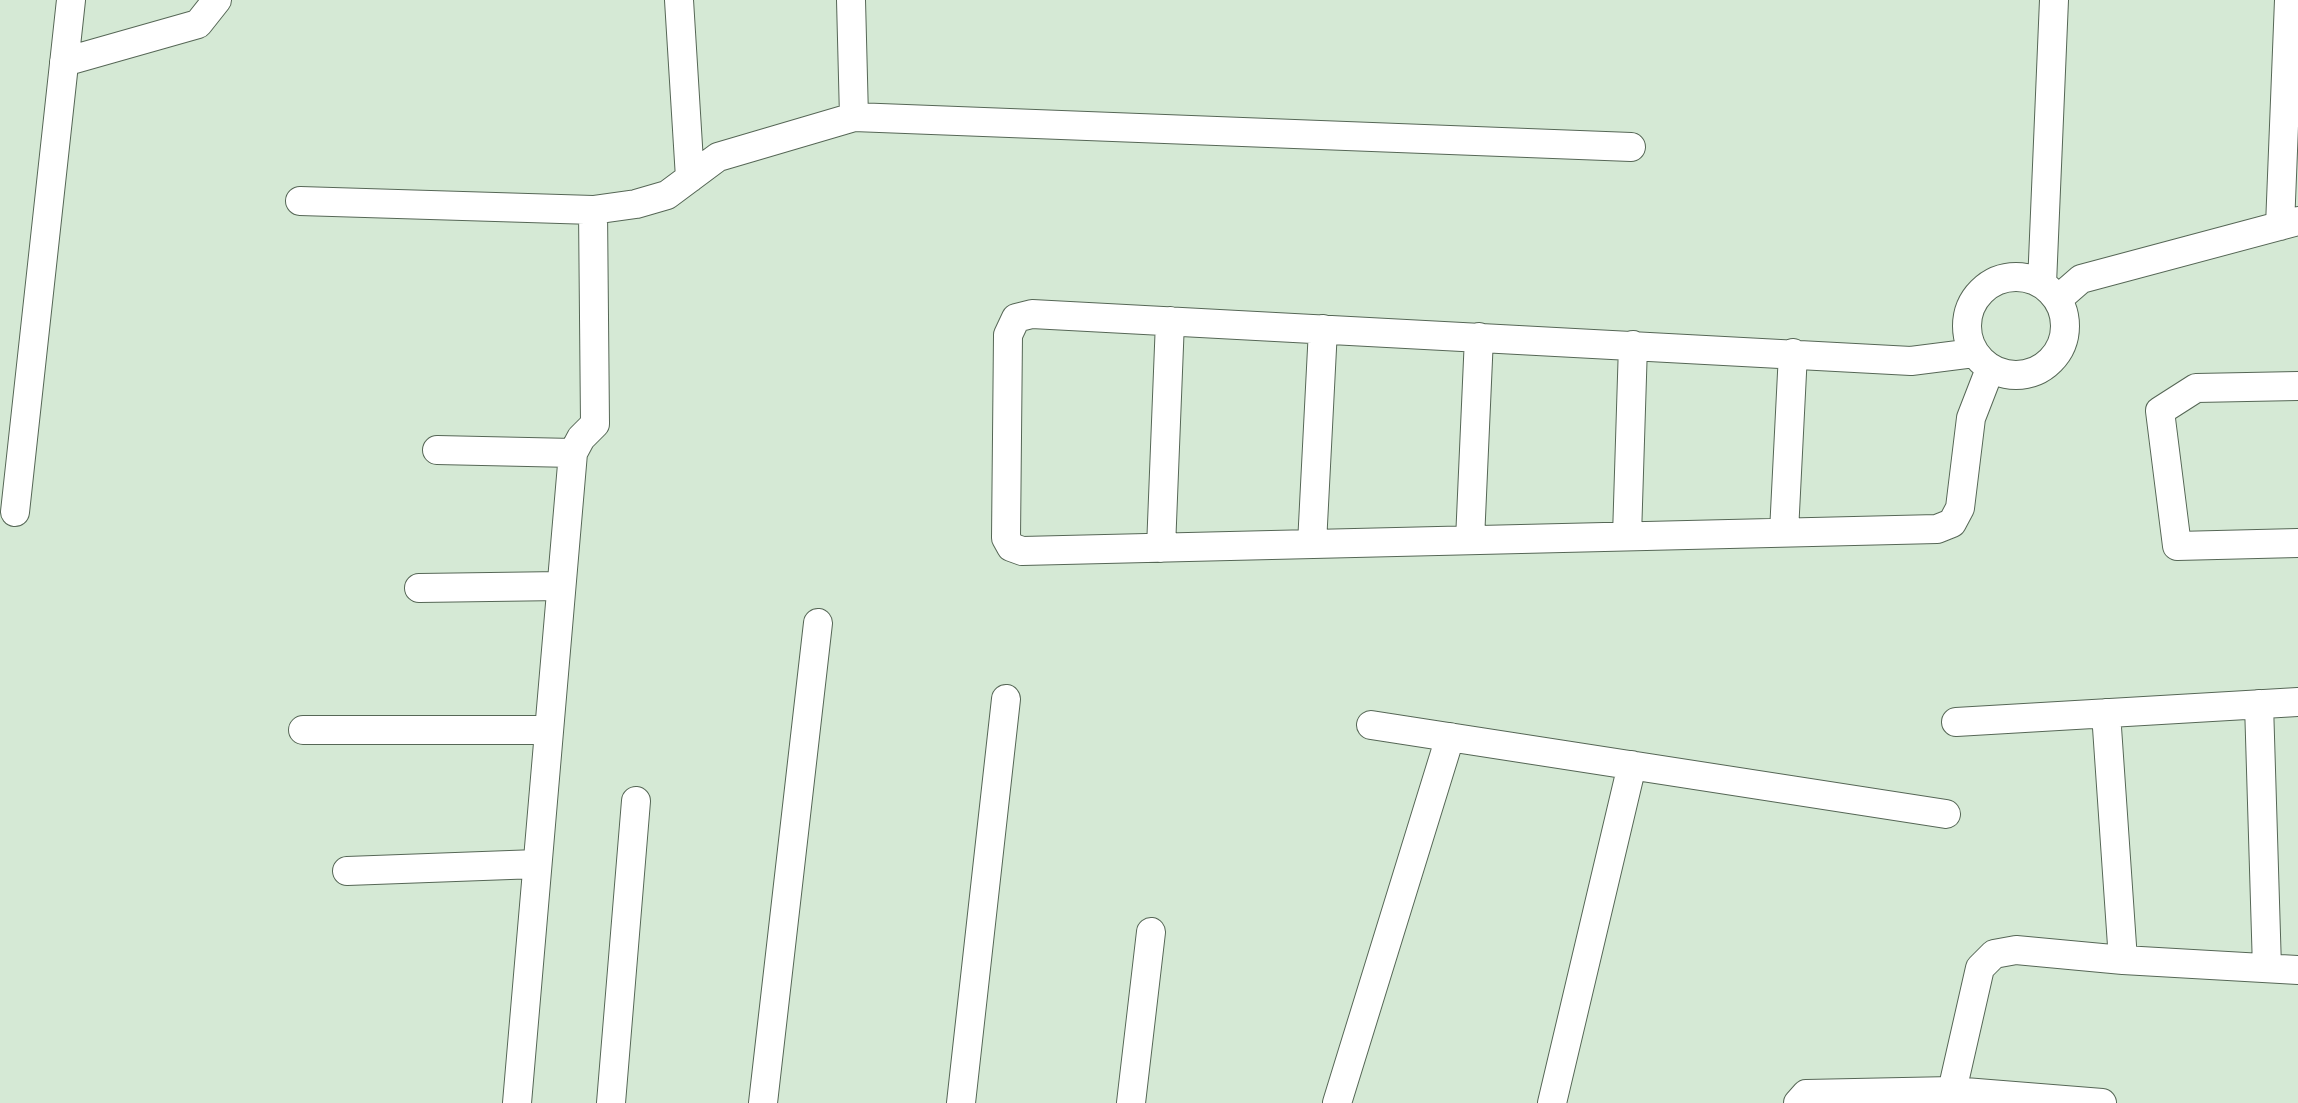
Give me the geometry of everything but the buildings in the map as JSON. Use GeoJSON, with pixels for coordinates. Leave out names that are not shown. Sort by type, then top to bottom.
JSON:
{"type":"FeatureCollection","features":[{"type":"Feature","properties":{"kind":"street"},"geometry":{"type":"LineString","coordinates":[[15,512],[71,0]]}},
{"type":"Feature","properties":{"kind":"street"},"geometry":{"type":"LineString","coordinates":[[64,62],[198,24],[217,0]]}},
{"type":"Feature","properties":{"kind":"street"},"geometry":{"type":"LineString","coordinates":[[679,0],[690,178]]}},
{"type":"Feature","properties":{"kind":"street"},"geometry":{"type":"LineString","coordinates":[[851,0],[854,117]]}},
{"type":"Feature","properties":{"kind":"street"},"geometry":{"type":"LineString","coordinates":[[2054,0],[2050,291],[2066,320],[2063,342],[2052,361],[2034,373],[2011,376],[1982,361],[1912,360],[1032,314],[1016,318],[1008,335],[1006,538],[1011,547],[1022,551],[1937,529],[1952,523],[1960,508],[1971,418],[1982,361],[1967,332],[1968,310],[1980,292],[1999,280],[2021,276],[2050,291],[2081,279],[2289,224],[2288,0]]}},
{"type":"Feature","properties":{"kind":"street"},"geometry":{"type":"LineString","coordinates":[[300,201],[593,210],[636,204],[667,195],[718,157],[854,117],[1631,147]]}},
{"type":"Feature","properties":{"kind":"street"},"geometry":{"type":"LineString","coordinates":[[518,1103],[573,453],[582,438],[595,424],[593,210]]}},
{"type":"Feature","properties":{"kind":"street"},"geometry":{"type":"LineString","coordinates":[[1161,548],[1170,321]]}},
{"type":"Feature","properties":{"kind":"street"},"geometry":{"type":"LineString","coordinates":[[1312,544],[1323,329]]}},
{"type":"Feature","properties":{"kind":"street"},"geometry":{"type":"LineString","coordinates":[[1470,540],[1479,337]]}},
{"type":"Feature","properties":{"kind":"street"},"geometry":{"type":"LineString","coordinates":[[1627,536],[1633,345]]}},
{"type":"Feature","properties":{"kind":"street"},"geometry":{"type":"LineString","coordinates":[[1784,532],[1793,353]]}},
{"type":"Feature","properties":{"kind":"street"},"geometry":{"type":"LineString","coordinates":[[2298,386],[2196,388],[2160,411],[2177,546],[2298,543]]}},
{"type":"Feature","properties":{"kind":"street"},"geometry":{"type":"LineString","coordinates":[[437,450],[573,453]]}},
{"type":"Feature","properties":{"kind":"street"},"geometry":{"type":"LineString","coordinates":[[419,588],[561,586]]}},
{"type":"Feature","properties":{"kind":"street"},"geometry":{"type":"LineString","coordinates":[[763,1103],[818,623]]}},
{"type":"Feature","properties":{"kind":"street"},"geometry":{"type":"LineString","coordinates":[[961,1103],[1006,699]]}},
{"type":"Feature","properties":{"kind":"street"},"geometry":{"type":"LineString","coordinates":[[1956,722],[2298,702]]}},
{"type":"Feature","properties":{"kind":"street"},"geometry":{"type":"LineString","coordinates":[[2259,704],[2267,968]]}},
{"type":"Feature","properties":{"kind":"street"},"geometry":{"type":"LineString","coordinates":[[2106,713],[2122,960]]}},
{"type":"Feature","properties":{"kind":"street"},"geometry":{"type":"LineString","coordinates":[[1371,725],[1946,814]]}},
{"type":"Feature","properties":{"kind":"street"},"geometry":{"type":"LineString","coordinates":[[303,730],[549,730]]}},
{"type":"Feature","properties":{"kind":"street"},"geometry":{"type":"LineString","coordinates":[[1337,1103],[1450,737]]}},
{"type":"Feature","properties":{"kind":"street"},"geometry":{"type":"LineString","coordinates":[[1552,1103],[1632,765]]}},
{"type":"Feature","properties":{"kind":"street"},"geometry":{"type":"LineString","coordinates":[[611,1103],[636,801]]}},
{"type":"Feature","properties":{"kind":"street"},"geometry":{"type":"LineString","coordinates":[[347,871],[538,864]]}},
{"type":"Feature","properties":{"kind":"street"},"geometry":{"type":"LineString","coordinates":[[1131,1103],[1151,932]]}},
{"type":"Feature","properties":{"kind":"street"},"geometry":{"type":"LineString","coordinates":[[1952,1091],[1980,968],[1994,954],[2016,950],[2122,960],[2298,970]]}},
{"type":"Feature","properties":{"kind":"street"},"geometry":{"type":"LineString","coordinates":[[1798,1103],[1806,1094],[1952,1091],[2102,1103]]}}]}
